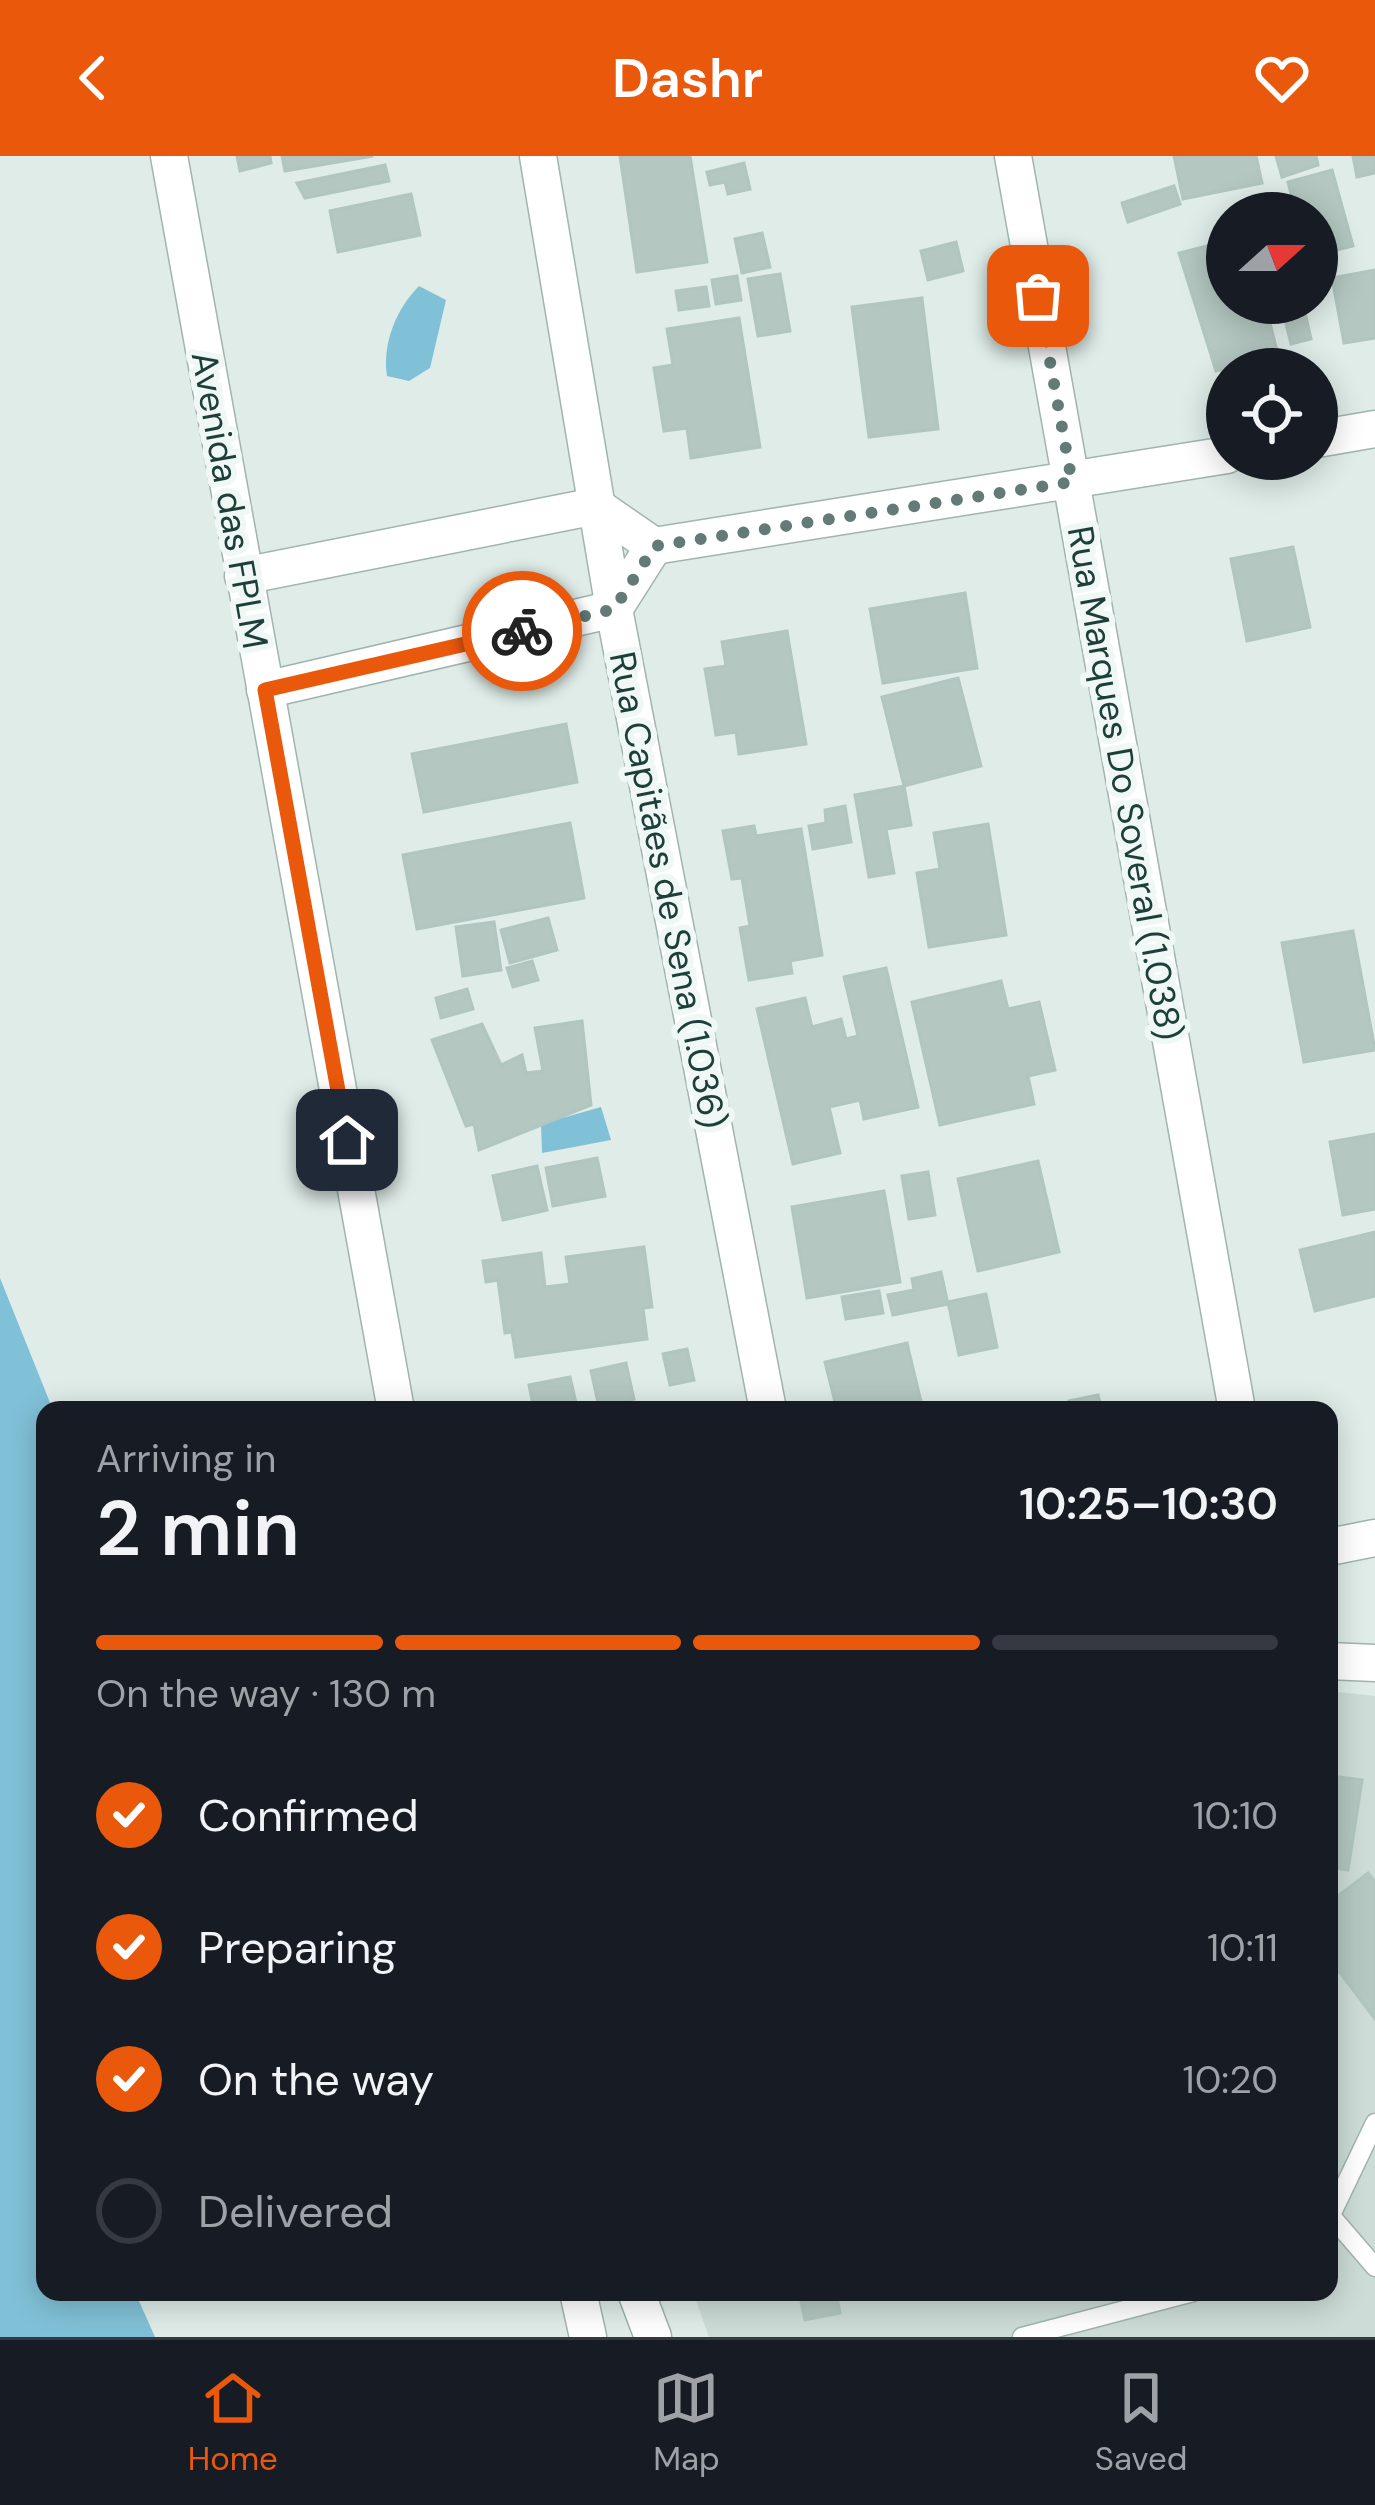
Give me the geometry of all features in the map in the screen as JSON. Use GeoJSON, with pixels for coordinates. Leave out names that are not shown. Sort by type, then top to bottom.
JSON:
{"type":"FeatureCollection","features":[{"type":"Feature","properties":{"kind":"street","name":"Avenida das FPLM"},"geometry":{"type":"LineString","coordinates":[[170,156],[394,1401]]}},
{"type":"Feature","properties":{"kind":"street","name":"Rua Capitães de Sena (1.036)"},"geometry":{"type":"LineString","coordinates":[[538,156],[614,609],[766,1401]]}},
{"type":"Feature","properties":{"kind":"street","name":"Rua Marques Do Soveral (1.038)"},"geometry":{"type":"LineString","coordinates":[[1012,156],[1235,1401]]}},
{"type":"Feature","properties":{"kind":"street"},"geometry":{"type":"LineString","coordinates":[[1338,435],[1375,429]]}},
{"type":"Feature","properties":{"kind":"street"},"geometry":{"type":"LineString","coordinates":[[243,576],[596,506],[655,546],[1206,459]]}},
{"type":"Feature","properties":{"kind":"street"},"geometry":{"type":"LineString","coordinates":[[265,690],[614,609],[655,546]]}},
{"type":"Feature","properties":{"kind":"street"},"geometry":{"type":"LineString","coordinates":[[1338,1544],[1375,1538]]}},
{"type":"Feature","properties":{"kind":"street"},"geometry":{"type":"LineString","coordinates":[[1338,1661],[1375,1663]]}},
{"type":"Feature","properties":{"kind":"street"},"geometry":{"type":"LineString","coordinates":[[580,2301],[588,2337]]}},
{"type":"Feature","properties":{"kind":"street"},"geometry":{"type":"LineString","coordinates":[[639,2301],[653,2337]]}},
{"type":"Feature","properties":{"kind":"lane"},"geometry":{"type":"LineString","coordinates":[[1338,2203],[1375,2123]]}},
{"type":"Feature","properties":{"kind":"lane"},"geometry":{"type":"LineString","coordinates":[[1338,2226],[1375,2267]]}},
{"type":"Feature","properties":{"kind":"lane"},"geometry":{"type":"LineString","coordinates":[[1022,2337],[1159,2301]]}},
{"type":"Feature","properties":{"kind":"shaded area"},"geometry":{"type":"Polygon","coordinates":[[[1338,1692],[1375,1696],[1375,2337],[709,2337],[696,2301],[1338,2301],[1338,1692]]]}},
{"type":"Feature","properties":{"kind":"water"},"geometry":{"type":"Polygon","coordinates":[[[419,286],[446,300],[430,368],[409,381],[387,376],[387,352],[397,316],[419,286]]]}},
{"type":"Feature","properties":{"kind":"water"},"geometry":{"type":"Polygon","coordinates":[[[601,1107],[611,1140],[542,1153],[541,1124],[601,1107]]]}},
{"type":"Feature","properties":{"kind":"water"},"geometry":{"type":"Polygon","coordinates":[[[0,1278],[49,1401],[36,1401],[36,2301],[139,2301],[155,2337],[0,2337],[0,1278]]]}},
{"type":"Feature","properties":{"kind":"building"},"geometry":{"type":"Polygon","coordinates":[[[237,156],[270,156],[271,163],[240,171],[237,156]]]}},
{"type":"Feature","properties":{"kind":"building"},"geometry":{"type":"Polygon","coordinates":[[[282,156],[373,156],[285,171],[282,156]]]}},
{"type":"Feature","properties":{"kind":"building"},"geometry":{"type":"Polygon","coordinates":[[[620,156],[690,156],[707,262],[637,272],[620,156]]]}},
{"type":"Feature","properties":{"kind":"building"},"geometry":{"type":"Polygon","coordinates":[[[1174,156],[1256,156],[1262,183],[1183,199],[1174,156]]]}},
{"type":"Feature","properties":{"kind":"building"},"geometry":{"type":"Polygon","coordinates":[[[1276,156],[1316,156],[1318,165],[1282,177],[1276,156]]]}},
{"type":"Feature","properties":{"kind":"building"},"geometry":{"type":"Polygon","coordinates":[[[1353,156],[1375,156],[1375,173],[1357,177],[1353,156]]]}},
{"type":"Feature","properties":{"kind":"building"},"geometry":{"type":"Polygon","coordinates":[[[744,163],[750,189],[728,194],[725,182],[710,185],[707,172],[744,163]]]}},
{"type":"Feature","properties":{"kind":"building"},"geometry":{"type":"Polygon","coordinates":[[[385,165],[389,181],[305,198],[297,183],[385,165]]]}},
{"type":"Feature","properties":{"kind":"building"},"geometry":{"type":"Polygon","coordinates":[[[1332,170],[1353,246],[1338,250],[1338,192],[1291,192],[1288,182],[1332,170]]]}},
{"type":"Feature","properties":{"kind":"building"},"geometry":{"type":"Polygon","coordinates":[[[1174,186],[1180,204],[1128,222],[1122,203],[1174,186]]]}},
{"type":"Feature","properties":{"kind":"building"},"geometry":{"type":"Polygon","coordinates":[[[411,194],[420,235],[338,252],[330,211],[411,194]]]}},
{"type":"Feature","properties":{"kind":"building"},"geometry":{"type":"Polygon","coordinates":[[[762,233],[770,267],[742,273],[735,239],[762,233]]]}},
{"type":"Feature","properties":{"kind":"building"},"geometry":{"type":"Polygon","coordinates":[[[956,242],[963,271],[928,280],[921,251],[956,242]]]}},
{"type":"Feature","properties":{"kind":"building"},"geometry":{"type":"Polygon","coordinates":[[[1206,246],[1206,324],[1270,324],[1276,348],[1209,348],[1179,253],[1206,246]]]}},
{"type":"Feature","properties":{"kind":"building"},"geometry":{"type":"Polygon","coordinates":[[[1375,270],[1375,338],[1344,343],[1338,277],[1375,270]]]}},
{"type":"Feature","properties":{"kind":"building"},"geometry":{"type":"Polygon","coordinates":[[[780,274],[790,331],[758,336],[748,279],[780,274]]]}},
{"type":"Feature","properties":{"kind":"building"},"geometry":{"type":"Polygon","coordinates":[[[737,276],[741,300],[716,304],[712,280],[737,276]]]}},
{"type":"Feature","properties":{"kind":"building"},"geometry":{"type":"Polygon","coordinates":[[[706,287],[709,306],[679,310],[676,291],[706,287]]]}},
{"type":"Feature","properties":{"kind":"building"},"geometry":{"type":"Polygon","coordinates":[[[922,298],[938,429],[869,437],[852,307],[922,298]]]}},
{"type":"Feature","properties":{"kind":"building"},"geometry":{"type":"Polygon","coordinates":[[[739,318],[760,447],[691,458],[687,428],[664,431],[654,368],[673,365],[667,329],[739,318]]]}},
{"type":"Feature","properties":{"kind":"building"},"geometry":{"type":"Polygon","coordinates":[[[1286,324],[1308,324],[1311,339],[1291,344],[1286,324]]]}},
{"type":"Feature","properties":{"kind":"building"},"geometry":{"type":"Polygon","coordinates":[[[1293,547],[1310,627],[1247,641],[1231,559],[1293,547]]]}},
{"type":"Feature","properties":{"kind":"building"},"geometry":{"type":"Polygon","coordinates":[[[965,593],[977,668],[883,683],[870,609],[965,593]]]}},
{"type":"Feature","properties":{"kind":"building"},"geometry":{"type":"Polygon","coordinates":[[[787,631],[806,744],[739,754],[736,732],[716,735],[705,669],[726,666],[722,642],[787,631]]]}},
{"type":"Feature","properties":{"kind":"building"},"geometry":{"type":"Polygon","coordinates":[[[958,678],[981,766],[904,786],[882,697],[958,678]]]}},
{"type":"Feature","properties":{"kind":"building"},"geometry":{"type":"Polygon","coordinates":[[[566,724],[577,782],[424,812],[412,754],[566,724]]]}},
{"type":"Feature","properties":{"kind":"building"},"geometry":{"type":"Polygon","coordinates":[[[904,786],[911,825],[886,829],[894,873],[869,877],[855,795],[904,786]]]}},
{"type":"Feature","properties":{"kind":"building"},"geometry":{"type":"Polygon","coordinates":[[[845,806],[851,842],[813,849],[809,826],[826,823],[825,810],[845,806]]]}},
{"type":"Feature","properties":{"kind":"building"},"geometry":{"type":"Polygon","coordinates":[[[570,823],[584,898],[417,929],[403,855],[570,823]]]}},
{"type":"Feature","properties":{"kind":"building"},"geometry":{"type":"Polygon","coordinates":[[[988,824],[1006,935],[929,947],[917,873],[940,869],[934,833],[988,824]]]}},
{"type":"Feature","properties":{"kind":"building"},"geometry":{"type":"Polygon","coordinates":[[[754,826],[756,836],[801,829],[822,955],[790,961],[792,973],[749,980],[740,928],[750,926],[742,878],[732,879],[723,831],[754,826]]]}},
{"type":"Feature","properties":{"kind":"building"},"geometry":{"type":"Polygon","coordinates":[[[548,918],[557,950],[510,963],[501,930],[548,918]]]}},
{"type":"Feature","properties":{"kind":"building"},"geometry":{"type":"Polygon","coordinates":[[[494,922],[501,970],[463,976],[456,927],[494,922]]]}},
{"type":"Feature","properties":{"kind":"building"},"geometry":{"type":"Polygon","coordinates":[[[1353,931],[1375,1050],[1304,1062],[1282,943],[1353,931]]]}},
{"type":"Feature","properties":{"kind":"building"},"geometry":{"type":"Polygon","coordinates":[[[532,961],[538,980],[513,987],[507,968],[532,961]]]}},
{"type":"Feature","properties":{"kind":"building"},"geometry":{"type":"Polygon","coordinates":[[[886,968],[918,1107],[864,1119],[860,1100],[829,1107],[840,1153],[793,1164],[757,1009],[805,998],[812,1027],[841,1019],[846,1039],[858,1036],[844,977],[886,968]]]}},
{"type":"Feature","properties":{"kind":"building"},"geometry":{"type":"Polygon","coordinates":[[[1001,981],[1008,1009],[1039,1002],[1055,1070],[1028,1076],[1034,1104],[940,1125],[912,1002],[1001,981]]]}},
{"type":"Feature","properties":{"kind":"building"},"geometry":{"type":"Polygon","coordinates":[[[467,989],[473,1009],[441,1018],[436,998],[467,989]]]}},
{"type":"Feature","properties":{"kind":"building"},"geometry":{"type":"Polygon","coordinates":[[[582,1021],[591,1105],[479,1150],[474,1124],[466,1126],[432,1040],[482,1024],[501,1065],[522,1055],[526,1073],[543,1071],[535,1028],[582,1021]]]}},
{"type":"Feature","properties":{"kind":"building"},"geometry":{"type":"Polygon","coordinates":[[[1375,1134],[1375,1209],[1343,1215],[1330,1142],[1375,1134]]]}},
{"type":"Feature","properties":{"kind":"building"},"geometry":{"type":"Polygon","coordinates":[[[597,1158],[605,1196],[553,1206],[546,1168],[597,1158]]]}},
{"type":"Feature","properties":{"kind":"building"},"geometry":{"type":"Polygon","coordinates":[[[1038,1161],[1059,1252],[978,1271],[958,1179],[1038,1161]]]}},
{"type":"Feature","properties":{"kind":"building"},"geometry":{"type":"Polygon","coordinates":[[[537,1166],[547,1210],[503,1220],[493,1176],[537,1166]]]}},
{"type":"Feature","properties":{"kind":"building"},"geometry":{"type":"Polygon","coordinates":[[[928,1172],[935,1215],[909,1219],[902,1176],[928,1172]]]}},
{"type":"Feature","properties":{"kind":"building"},"geometry":{"type":"Polygon","coordinates":[[[884,1191],[900,1282],[807,1298],[792,1207],[884,1191]]]}},
{"type":"Feature","properties":{"kind":"building"},"geometry":{"type":"Polygon","coordinates":[[[1375,1232],[1375,1296],[1315,1311],[1300,1250],[1375,1232]]]}},
{"type":"Feature","properties":{"kind":"building"},"geometry":{"type":"Polygon","coordinates":[[[644,1247],[652,1307],[643,1308],[647,1339],[516,1357],[512,1332],[505,1333],[498,1280],[486,1282],[483,1261],[541,1253],[545,1287],[570,1284],[566,1257],[644,1247]]]}},
{"type":"Feature","properties":{"kind":"building"},"geometry":{"type":"Polygon","coordinates":[[[941,1272],[948,1304],[893,1315],[888,1295],[914,1290],[912,1279],[941,1272]]]}},
{"type":"Feature","properties":{"kind":"building"},"geometry":{"type":"Polygon","coordinates":[[[879,1291],[883,1313],[846,1319],[842,1297],[879,1291]]]}},
{"type":"Feature","properties":{"kind":"building"},"geometry":{"type":"Polygon","coordinates":[[[986,1294],[997,1347],[959,1355],[948,1302],[986,1294]]]}},
{"type":"Feature","properties":{"kind":"building"},"geometry":{"type":"Polygon","coordinates":[[[907,1343],[921,1401],[835,1401],[825,1362],[907,1343]]]}},
{"type":"Feature","properties":{"kind":"building"},"geometry":{"type":"Polygon","coordinates":[[[687,1349],[694,1380],[670,1385],[663,1354],[687,1349]]]}},
{"type":"Feature","properties":{"kind":"building"},"geometry":{"type":"Polygon","coordinates":[[[626,1363],[634,1399],[598,1401],[591,1371],[626,1363]]]}},
{"type":"Feature","properties":{"kind":"building"},"geometry":{"type":"Polygon","coordinates":[[[570,1377],[576,1401],[532,1401],[529,1385],[570,1377]]]}},
{"type":"Feature","properties":{"kind":"building"},"geometry":{"type":"Polygon","coordinates":[[[1098,1395],[1100,1401],[1069,1401],[1098,1395]]]}},
{"type":"Feature","properties":{"kind":"building"},"geometry":{"type":"Polygon","coordinates":[[[1338,1777],[1362,1780],[1348,1870],[1338,1868],[1338,1777]]]}},
{"type":"Feature","properties":{"kind":"building"},"geometry":{"type":"Polygon","coordinates":[[[1368,1873],[1375,1882],[1375,2019],[1338,1970],[1338,1896],[1368,1873]]]}},
{"type":"Feature","properties":{"kind":"building"},"geometry":{"type":"Polygon","coordinates":[[[801,2301],[838,2301],[840,2313],[805,2320],[801,2301]]]}},
{"type":"Feature","properties":{"kind":"way so far"},"geometry":{"type":"LineString","coordinates":[[522,631],[614,609],[655,546],[1072,482],[1038,296]]}},
{"type":"Feature","properties":{"kind":"route"},"geometry":{"type":"LineString","coordinates":[[347,1140],[265,690],[522,631]]}}]}
